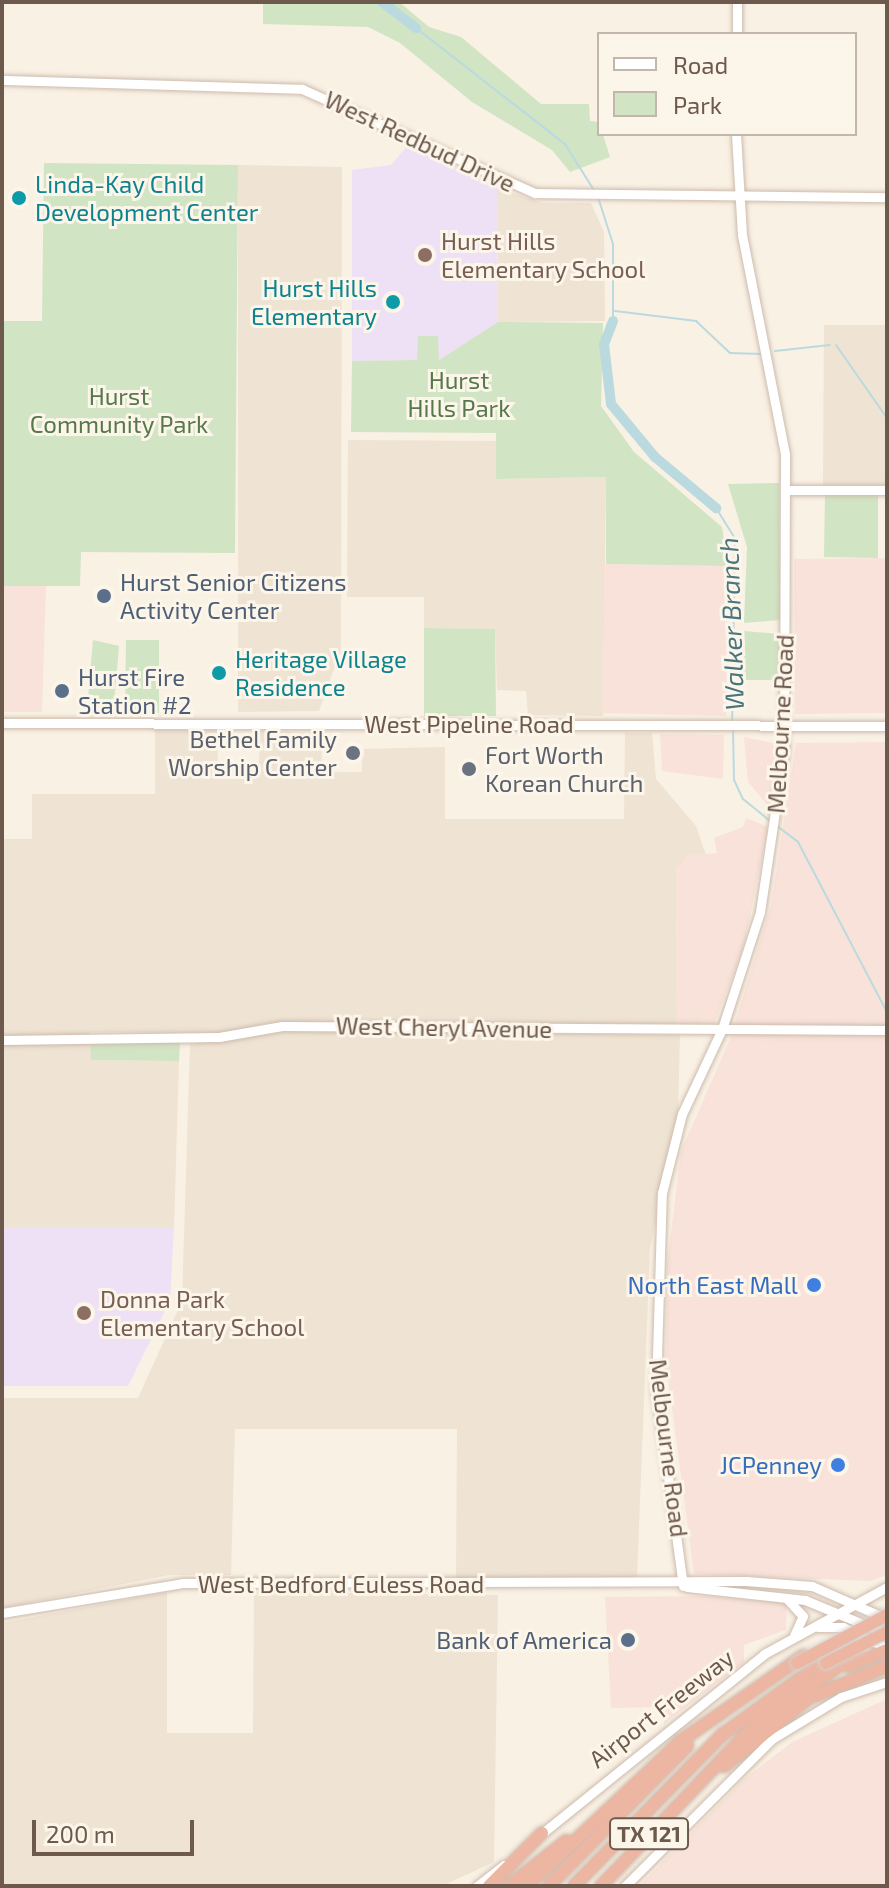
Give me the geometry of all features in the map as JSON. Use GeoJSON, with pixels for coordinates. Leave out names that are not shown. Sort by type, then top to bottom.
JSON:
{"type":"FeatureCollection","features":[{"type":"Feature","properties":{"kind":"highway","name":"Airport Freeway"},"geometry":{"type":"LineString","coordinates":[[527,1886],[718,1712],[887,1615]]}},
{"type":"Feature","properties":{"kind":"highway"},"geometry":{"type":"LineString","coordinates":[[549,1886],[639,1796],[763,1683],[887,1615]]}},
{"type":"Feature","properties":{"kind":"highway"},"geometry":{"type":"LineString","coordinates":[[574,1886],[723,1734],[811,1659],[887,1625]]}},
{"type":"Feature","properties":{"kind":"highway"},"geometry":{"type":"LineString","coordinates":[[811,1659],[887,1633]]}},
{"type":"Feature","properties":{"kind":"highway","name":"TX 121"},"geometry":{"type":"LineString","coordinates":[[601,1886],[698,1781],[753,1727],[820,1679],[887,1640]]}},
{"type":"Feature","properties":{"kind":"highway"},"geometry":{"type":"LineString","coordinates":[[856,1658],[887,1649]]}},
{"type":"Feature","properties":{"kind":"highway"},"geometry":{"type":"LineString","coordinates":[[698,1781],[790,1711],[854,1677],[887,1666]]}},
{"type":"Feature","properties":{"kind":"highway"},"geometry":{"type":"LineString","coordinates":[[509,1886],[624,1796]]}},
{"type":"Feature","properties":{"kind":"highway"},"geometry":{"type":"LineString","coordinates":[[489,1886],[542,1833]]}},
{"type":"Feature","properties":{"kind":"main road"},"geometry":{"type":"LineString","coordinates":[[737,2],[737,32]]}},
{"type":"Feature","properties":{"kind":"main road","name":"West Redbud Drive"},"geometry":{"type":"LineString","coordinates":[[2,80],[302,89],[345,102],[511,186],[585,196],[887,197]]}},
{"type":"Feature","properties":{"kind":"main road","name":"Melbourne Road"},"geometry":{"type":"LineString","coordinates":[[683,1586],[656,1390],[659,1218],[681,1117],[722,1029],[760,912],[774,836],[784,725],[786,490],[780,412],[737,197],[736,136]]}},
{"type":"Feature","properties":{"kind":"main road"},"geometry":{"type":"LineString","coordinates":[[786,490],[887,490]]}},
{"type":"Feature","properties":{"kind":"main road","name":"West Pipeline Road"},"geometry":{"type":"LineString","coordinates":[[2,723],[887,726]]}},
{"type":"Feature","properties":{"kind":"main road","name":"West Cheryl Avenue"},"geometry":{"type":"LineString","coordinates":[[2,1040],[219,1037],[282,1026],[887,1030]]}},
{"type":"Feature","properties":{"kind":"main road","name":"West Bedford Euless Road"},"geometry":{"type":"LineString","coordinates":[[2,1613],[183,1583],[683,1586],[792,1583],[887,1615]]}},
{"type":"Feature","properties":{"kind":"main road","name":"West Bedford Euless Road"},"geometry":{"type":"LineString","coordinates":[[683,1586],[781,1595],[836,1612],[887,1633]]}},
{"type":"Feature","properties":{"kind":"main road","name":"Airport Freeway"},"geometry":{"type":"LineString","coordinates":[[477,1886],[793,1637],[887,1587]]}},
{"type":"Feature","properties":{"kind":"main road"},"geometry":{"type":"LineString","coordinates":[[781,1595],[803,1616],[793,1637]]}},
{"type":"Feature","properties":{"kind":"main road"},"geometry":{"type":"LineString","coordinates":[[793,1637],[831,1624],[887,1649]]}},
{"type":"Feature","properties":{"kind":"main road"},"geometry":{"type":"LineString","coordinates":[[625,1886],[772,1739],[884,1682]]}},
{"type":"Feature","properties":{"kind":"shaded area","name":"Hurst Hills Elementary School"},"geometry":{"type":"Polygon","coordinates":[[[410,143],[497,188],[498,322],[439,360],[352,361],[352,170],[391,165],[410,143]]]}},
{"type":"Feature","properties":{"kind":"shaded area"},"geometry":{"type":"Polygon","coordinates":[[[238,165],[342,167],[341,649],[319,711],[238,712],[238,165]]]}},
{"type":"Feature","properties":{"kind":"shaded area"},"geometry":{"type":"Polygon","coordinates":[[[497,188],[543,203],[591,203],[604,232],[605,321],[498,322],[497,188]]]}},
{"type":"Feature","properties":{"kind":"shaded area"},"geometry":{"type":"Polygon","coordinates":[[[824,325],[887,325],[887,485],[823,485],[824,325]]]}},
{"type":"Feature","properties":{"kind":"shaded area"},"geometry":{"type":"Polygon","coordinates":[[[348,440],[498,441],[496,479],[606,477],[603,716],[528,715],[526,691],[497,690],[495,629],[424,628],[424,597],[347,597],[348,440]]]}},
{"type":"Feature","properties":{"kind":"shaded area"},"geometry":{"type":"Polygon","coordinates":[[[887,558],[887,713],[795,714],[794,559],[887,558]]]}},
{"type":"Feature","properties":{"kind":"shaded area"},"geometry":{"type":"Polygon","coordinates":[[[604,564],[728,566],[726,716],[603,713],[604,564]]]}},
{"type":"Feature","properties":{"kind":"shaded area"},"geometry":{"type":"Polygon","coordinates":[[[2,586],[46,586],[42,712],[2,712],[2,586]]]}},
{"type":"Feature","properties":{"kind":"shaded area"},"geometry":{"type":"Polygon","coordinates":[[[155,730],[217,730],[218,766],[259,764],[260,731],[321,733],[322,772],[362,772],[362,749],[445,747],[445,819],[624,819],[625,733],[652,733],[656,779],[696,826],[706,855],[688,856],[676,870],[677,1024],[271,1023],[220,1033],[90,1032],[91,1060],[179,1061],[174,1227],[2,1227],[2,839],[32,839],[32,794],[155,794],[155,730]]]}},
{"type":"Feature","properties":{"kind":"shaded area"},"geometry":{"type":"Polygon","coordinates":[[[660,734],[724,735],[723,779],[662,771],[660,734]]]}},
{"type":"Feature","properties":{"kind":"shaded area"},"geometry":{"type":"Polygon","coordinates":[[[744,737],[777,744],[770,808],[748,782],[744,737]]]}},
{"type":"Feature","properties":{"kind":"shaded area","name":"North East Mall"},"geometry":{"type":"Polygon","coordinates":[[[887,742],[887,1575],[870,1581],[694,1574],[666,1363],[667,1266],[681,1151],[730,1039],[771,905],[796,743],[887,742]]]}},
{"type":"Feature","properties":{"kind":"shaded area"},"geometry":{"type":"Polygon","coordinates":[[[746,818],[768,827],[744,946],[714,1024],[677,1024],[676,869],[687,856],[717,853],[714,838],[743,827],[746,818]]]}},
{"type":"Feature","properties":{"kind":"shaded area"},"geometry":{"type":"Polygon","coordinates":[[[272,1031],[680,1035],[678,1111],[650,1248],[637,1578],[456,1578],[457,1429],[235,1429],[231,1575],[169,1575],[2,1608],[2,1398],[138,1398],[182,1301],[190,1044],[272,1031]]]}},
{"type":"Feature","properties":{"kind":"shaded area","name":"Donna Park Elementary School"},"geometry":{"type":"Polygon","coordinates":[[[2,1227],[174,1227],[170,1301],[128,1386],[2,1386],[2,1227]]]}},
{"type":"Feature","properties":{"kind":"shaded area"},"geometry":{"type":"Polygon","coordinates":[[[167,1592],[167,1733],[253,1733],[254,1592],[498,1595],[494,1862],[442,1886],[2,1886],[2,1623],[167,1592]]]}},
{"type":"Feature","properties":{"kind":"shaded area"},"geometry":{"type":"Polygon","coordinates":[[[702,1596],[787,1603],[786,1630],[744,1645],[744,1662],[664,1724],[663,1707],[611,1708],[605,1597],[702,1596]]]}},
{"type":"Feature","properties":{"kind":"shaded area"},"geometry":{"type":"Polygon","coordinates":[[[887,1699],[887,1886],[639,1886],[743,1780],[792,1742],[887,1699]]]}},
{"type":"Feature","properties":{"kind":"green space"},"geometry":{"type":"Polygon","coordinates":[[[263,2],[399,2],[429,27],[461,37],[541,104],[589,104],[590,121],[597,122],[597,136],[603,136],[610,157],[570,172],[552,150],[472,102],[400,43],[368,27],[263,24],[263,2]]]}},
{"type":"Feature","properties":{"kind":"green space","name":"Hurst Community Park"},"geometry":{"type":"Polygon","coordinates":[[[44,163],[238,165],[235,553],[81,552],[80,586],[2,586],[2,321],[42,321],[44,163]]]}},
{"type":"Feature","properties":{"kind":"green space","name":"Hurst Hills Park"},"geometry":{"type":"Polygon","coordinates":[[[498,322],[603,323],[601,406],[634,452],[722,527],[728,566],[606,564],[606,477],[496,479],[496,433],[351,432],[352,361],[417,360],[418,336],[438,336],[439,360],[498,322]]]}},
{"type":"Feature","properties":{"kind":"green space"},"geometry":{"type":"Polygon","coordinates":[[[779,483],[780,620],[744,623],[747,547],[728,484],[779,483]]]}},
{"type":"Feature","properties":{"kind":"green space"},"geometry":{"type":"Polygon","coordinates":[[[825,494],[878,494],[878,558],[824,557],[825,494]]]}},
{"type":"Feature","properties":{"kind":"green space"},"geometry":{"type":"Polygon","coordinates":[[[424,628],[495,629],[496,716],[424,716],[424,628]]]}},
{"type":"Feature","properties":{"kind":"green space"},"geometry":{"type":"Polygon","coordinates":[[[744,631],[779,634],[778,680],[743,680],[744,631]]]}},
{"type":"Feature","properties":{"kind":"green space"},"geometry":{"type":"Polygon","coordinates":[[[93,640],[119,646],[113,716],[87,709],[93,640]]]}},
{"type":"Feature","properties":{"kind":"green space"},"geometry":{"type":"Polygon","coordinates":[[[126,640],[159,640],[159,713],[125,713],[126,640]]]}},
{"type":"Feature","properties":{"kind":"green space"},"geometry":{"type":"Polygon","coordinates":[[[90,1039],[180,1041],[179,1061],[91,1060],[90,1039]]]}},
{"type":"Feature","properties":{"kind":"waterway","name":"Walker Branch"},"geometry":{"type":"LineString","coordinates":[[382,2],[416,28]]}},
{"type":"Feature","properties":{"kind":"waterway","name":"Walker Branch"},"geometry":{"type":"LineString","coordinates":[[416,28],[565,144],[595,192]]}},
{"type":"Feature","properties":{"kind":"waterway","name":"Walker Branch"},"geometry":{"type":"LineString","coordinates":[[598,197],[613,244],[613,321]]}},
{"type":"Feature","properties":{"kind":"waterway"},"geometry":{"type":"LineString","coordinates":[[615,311],[696,321],[730,353],[762,354]]}},
{"type":"Feature","properties":{"kind":"waterway","name":"Walker Branch"},"geometry":{"type":"LineString","coordinates":[[613,321],[604,344],[611,404],[655,457],[716,508]]}},
{"type":"Feature","properties":{"kind":"waterway"},"geometry":{"type":"LineString","coordinates":[[775,351],[830,345]]}},
{"type":"Feature","properties":{"kind":"waterway"},"geometry":{"type":"LineString","coordinates":[[836,345],[887,418]]}},
{"type":"Feature","properties":{"kind":"waterway","name":"Walker Branch"},"geometry":{"type":"LineString","coordinates":[[716,508],[735,539],[732,722]]}},
{"type":"Feature","properties":{"kind":"waterway","name":"Walker Branch"},"geometry":{"type":"LineString","coordinates":[[733,728],[734,780],[743,799],[771,822]]}},
{"type":"Feature","properties":{"kind":"waterway","name":"Walker Branch"},"geometry":{"type":"LineString","coordinates":[[777,826],[798,842],[887,1012]]}},
{"type":"Feature","properties":{"kind":"place","name":"Linda-Kay Child Development Center"},"geometry":{"type":"Point","coordinates":[19,198]}},
{"type":"Feature","properties":{"kind":"place","name":"Hurst Hills Elementary School"},"geometry":{"type":"Point","coordinates":[425,255]}},
{"type":"Feature","properties":{"kind":"place","name":"Hurst Hills Elementary"},"geometry":{"type":"Point","coordinates":[393,302]}},
{"type":"Feature","properties":{"kind":"place","name":"Hurst Senior Citizens Activity Center"},"geometry":{"type":"Point","coordinates":[104,596]}},
{"type":"Feature","properties":{"kind":"place","name":"Heritage Village Residence"},"geometry":{"type":"Point","coordinates":[219,673]}},
{"type":"Feature","properties":{"kind":"place","name":"Hurst Fire Station #2"},"geometry":{"type":"Point","coordinates":[62,691]}},
{"type":"Feature","properties":{"kind":"place","name":"Bethel Family Worship Center"},"geometry":{"type":"Point","coordinates":[353,753]}},
{"type":"Feature","properties":{"kind":"place","name":"Fort Worth Korean Church"},"geometry":{"type":"Point","coordinates":[469,769]}},
{"type":"Feature","properties":{"kind":"place","name":"North East Mall"},"geometry":{"type":"Point","coordinates":[814,1285]}},
{"type":"Feature","properties":{"kind":"place","name":"Donna Park Elementary School"},"geometry":{"type":"Point","coordinates":[84,1313]}},
{"type":"Feature","properties":{"kind":"place","name":"JCPenney"},"geometry":{"type":"Point","coordinates":[838,1465]}},
{"type":"Feature","properties":{"kind":"place","name":"Bank of America"},"geometry":{"type":"Point","coordinates":[628,1640]}}]}
